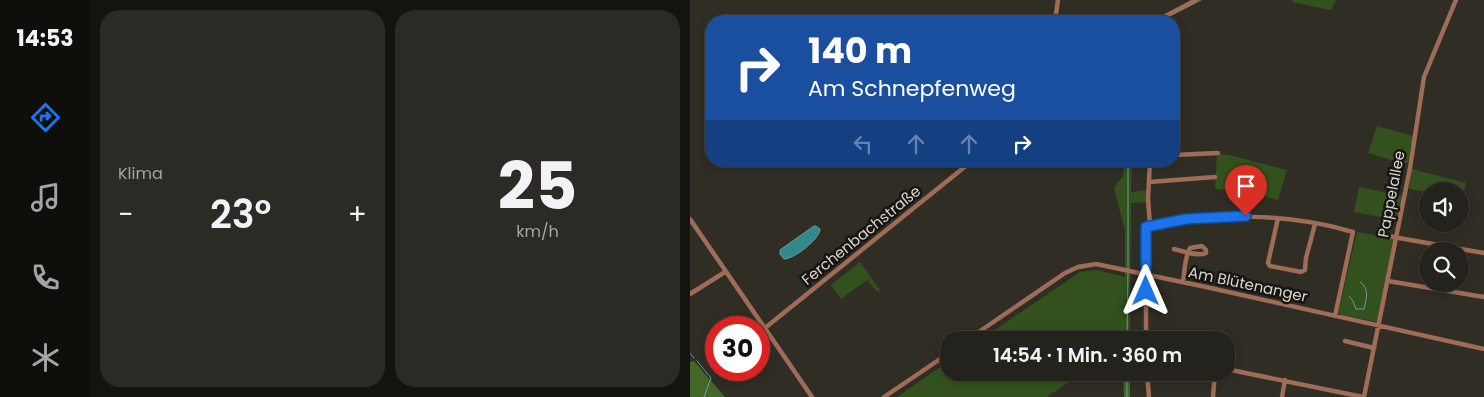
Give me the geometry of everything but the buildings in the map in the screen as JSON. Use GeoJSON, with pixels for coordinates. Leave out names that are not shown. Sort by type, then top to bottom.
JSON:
{"type":"FeatureCollection","features":[{"type":"Feature","properties":{"kind":"street"},"geometry":{"type":"LineString","coordinates":[[1056,15],[1058,0]]}},
{"type":"Feature","properties":{"kind":"street"},"geometry":{"type":"LineString","coordinates":[[1186,0],[1194,1]]}},
{"type":"Feature","properties":{"kind":"street","name":"Pappelallee"},"geometry":{"type":"LineString","coordinates":[[1364,397],[1410,168],[1424,77],[1456,0]]}},
{"type":"Feature","properties":{"kind":"street"},"geometry":{"type":"LineString","coordinates":[[1167,15],[1194,1]]}},
{"type":"Feature","properties":{"kind":"street"},"geometry":{"type":"LineString","coordinates":[[1180,156],[1218,153]]}},
{"type":"Feature","properties":{"kind":"street","name":"Ferchenbachstraße"},"geometry":{"type":"LineString","coordinates":[[770,324],[965,167]]}},
{"type":"Feature","properties":{"kind":"street"},"geometry":{"type":"LineString","coordinates":[[1150,167],[1150,225]]}},
{"type":"Feature","properties":{"kind":"street"},"geometry":{"type":"LineString","coordinates":[[1150,182],[1215,178]]}},
{"type":"Feature","properties":{"kind":"street"},"geometry":{"type":"LineString","coordinates":[[1146,331],[1146,227],[1186,219],[1223,216],[1278,218],[1353,232],[1335,316]]}},
{"type":"Feature","properties":{"kind":"street"},"geometry":{"type":"LineString","coordinates":[[1278,218],[1268,263],[1270,266],[1301,272],[1305,270],[1306,258],[1315,224]]}},
{"type":"Feature","properties":{"kind":"street"},"geometry":{"type":"LineString","coordinates":[[690,220],[756,316]]}},
{"type":"Feature","properties":{"kind":"street"},"geometry":{"type":"LineString","coordinates":[[1382,235],[1484,253]]}},
{"type":"Feature","properties":{"kind":"street"},"geometry":{"type":"LineString","coordinates":[[1174,249],[1188,252],[1183,282]]}},
{"type":"Feature","properties":{"kind":"street","name":"Am Blütenanger"},"geometry":{"type":"LineString","coordinates":[[980,331],[1065,273],[1078,267],[1096,264],[1484,349]]}},
{"type":"Feature","properties":{"kind":"street"},"geometry":{"type":"LineString","coordinates":[[690,294],[725,272]]}},
{"type":"Feature","properties":{"kind":"street"},"geometry":{"type":"LineString","coordinates":[[1388,281],[1484,297]]}},
{"type":"Feature","properties":{"kind":"street"},"geometry":{"type":"LineString","coordinates":[[770,335],[812,397]]}},
{"type":"Feature","properties":{"kind":"street"},"geometry":{"type":"LineString","coordinates":[[1345,341],[1374,348]]}},
{"type":"Feature","properties":{"kind":"street"},"geometry":{"type":"LineString","coordinates":[[884,397],[940,359]]}},
{"type":"Feature","properties":{"kind":"street"},"geometry":{"type":"LineString","coordinates":[[1235,370],[1364,397]]}},
{"type":"Feature","properties":{"kind":"street"},"geometry":{"type":"LineString","coordinates":[[1282,397],[1285,380]]}},
{"type":"Feature","properties":{"kind":"street"},"geometry":{"type":"LineString","coordinates":[[1147,381],[1148,397]]}},
{"type":"Feature","properties":{"kind":"street"},"geometry":{"type":"LineString","coordinates":[[1213,397],[1214,381]]}},
{"type":"Feature","properties":{"kind":"green space"},"geometry":{"type":"Polygon","coordinates":[[[1293,0],[1336,0],[1330,10],[1292,2],[1293,0]]]}},
{"type":"Feature","properties":{"kind":"green space"},"geometry":{"type":"Polygon","coordinates":[[[1377,126],[1413,136],[1408,163],[1401,163],[1368,153],[1377,126]]]}},
{"type":"Feature","properties":{"kind":"green space"},"geometry":{"type":"Polygon","coordinates":[[[1217,154],[1229,155],[1287,170],[1278,200],[1254,193],[1215,189],[1217,154]]]}},
{"type":"Feature","properties":{"kind":"green space"},"geometry":{"type":"Polygon","coordinates":[[[1124,167],[1132,167],[1131,192],[1148,190],[1147,202],[1131,203],[1130,331],[993,331],[1080,272],[1097,270],[1125,277],[1125,231],[1114,188],[1123,176],[1124,167]]]}},
{"type":"Feature","properties":{"kind":"green space"},"geometry":{"type":"Polygon","coordinates":[[[1412,169],[1462,182],[1419,182],[1419,191],[1409,189],[1412,169]]]}},
{"type":"Feature","properties":{"kind":"green space"},"geometry":{"type":"Polygon","coordinates":[[[1359,187],[1403,196],[1398,220],[1354,212],[1359,187]]]}},
{"type":"Feature","properties":{"kind":"green space"},"geometry":{"type":"Polygon","coordinates":[[[1357,232],[1394,238],[1377,322],[1338,314],[1357,232]]]}},
{"type":"Feature","properties":{"kind":"green space"},"geometry":{"type":"Polygon","coordinates":[[[860,262],[880,290],[877,292],[867,280],[841,299],[831,285],[860,262]]]}},
{"type":"Feature","properties":{"kind":"green space"},"geometry":{"type":"Polygon","coordinates":[[[694,361],[705,374],[705,381],[711,381],[725,397],[690,397],[690,362],[694,361]]]}},
{"type":"Feature","properties":{"kind":"green space"},"geometry":{"type":"Polygon","coordinates":[[[940,367],[940,381],[1070,381],[1047,397],[897,397],[940,367]]]}},
{"type":"Feature","properties":{"kind":"green space"},"geometry":{"type":"Polygon","coordinates":[[[1123,381],[1130,381],[1130,397],[1124,397],[1123,381]]]}},
{"type":"Feature","properties":{"kind":"water"},"geometry":{"type":"Polygon","coordinates":[[[814,226],[820,229],[816,238],[794,256],[784,259],[780,254],[780,250],[814,226]]]}},
{"type":"Feature","properties":{"kind":"waterway"},"geometry":{"type":"LineString","coordinates":[[1172,15],[1201,0]]}},
{"type":"Feature","properties":{"kind":"waterway"},"geometry":{"type":"LineString","coordinates":[[1128,167],[1128,269]]}},
{"type":"Feature","properties":{"kind":"waterway"},"geometry":{"type":"LineString","coordinates":[[1127,331],[1128,273]]}},
{"type":"Feature","properties":{"kind":"waterway"},"geometry":{"type":"LineString","coordinates":[[1349,296],[1356,309],[1364,309],[1366,291],[1360,282]]}},
{"type":"Feature","properties":{"kind":"waterway"},"geometry":{"type":"LineString","coordinates":[[690,353],[694,358]]}},
{"type":"Feature","properties":{"kind":"waterway"},"geometry":{"type":"LineString","coordinates":[[697,361],[711,378],[704,397]]}},
{"type":"Feature","properties":{"kind":"waterway"},"geometry":{"type":"LineString","coordinates":[[1127,381],[1127,397]]}},
{"type":"Feature","properties":{"kind":"route"},"geometry":{"type":"LineString","coordinates":[[1146,291],[1146,227],[1186,219],[1246,216]]}}]}
